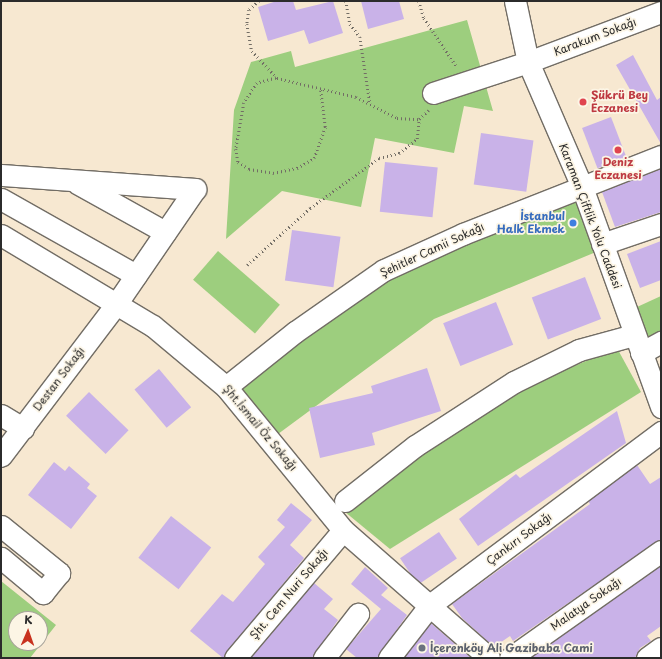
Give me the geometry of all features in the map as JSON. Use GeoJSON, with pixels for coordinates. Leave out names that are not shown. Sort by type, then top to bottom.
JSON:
{"type":"FeatureCollection","features":[{"type":"Feature","properties":{"kind":"street","name":"Karaman Çiftlik Yolu Caddesi"},"geometry":{"type":"LineString","coordinates":[[515,1],[528,62],[582,187],[637,344],[661,407]]}},
{"type":"Feature","properties":{"kind":"street","name":"Karakum Sokağı"},"geometry":{"type":"LineString","coordinates":[[433,93],[528,62],[661,12]]}},
{"type":"Feature","properties":{"kind":"street","name":"Şehitler Camii Sokağı"},"geometry":{"type":"LineString","coordinates":[[226,387],[295,332],[384,270],[463,234],[661,156]]}},
{"type":"Feature","properties":{"kind":"street"},"geometry":{"type":"LineString","coordinates":[[1,175],[71,180],[165,232]]}},
{"type":"Feature","properties":{"kind":"street","name":"Destan Sokağı"},"geometry":{"type":"LineString","coordinates":[[1,456],[117,302],[195,189],[71,180]]}},
{"type":"Feature","properties":{"kind":"street"},"geometry":{"type":"LineString","coordinates":[[1,199],[136,274]]}},
{"type":"Feature","properties":{"kind":"street"},"geometry":{"type":"LineString","coordinates":[[602,244],[661,224]]}},
{"type":"Feature","properties":{"kind":"street","name":"Şht.İsmail Öz Sokağı"},"geometry":{"type":"LineString","coordinates":[[1,235],[117,302],[153,326],[226,387],[343,530],[489,658]]}},
{"type":"Feature","properties":{"kind":"street"},"geometry":{"type":"LineString","coordinates":[[345,502],[415,446],[514,382],[579,350],[661,342]]}},
{"type":"Feature","properties":{"kind":"street"},"geometry":{"type":"LineString","coordinates":[[1,415],[23,428]]}},
{"type":"Feature","properties":{"kind":"street","name":"Çankırı Sokağı"},"geometry":{"type":"LineString","coordinates":[[389,658],[430,605],[661,432]]}},
{"type":"Feature","properties":{"kind":"street"},"geometry":{"type":"LineString","coordinates":[[1,526],[59,573],[43,593],[1,558]]}},
{"type":"Feature","properties":{"kind":"street","name":"Şht. Cem Nuri Sokağı"},"geometry":{"type":"LineString","coordinates":[[235,658],[343,530]]}},
{"type":"Feature","properties":{"kind":"street","name":"Malatya Sokağı"},"geometry":{"type":"LineString","coordinates":[[510,658],[661,551]]}},
{"type":"Feature","properties":{"kind":"street"},"geometry":{"type":"LineString","coordinates":[[324,658],[358,614]]}},
{"type":"Feature","properties":{"kind":"street"},"geometry":{"type":"LineString","coordinates":[[647,658],[661,648]]}},
{"type":"Feature","properties":{"kind":"path"},"geometry":{"type":"LineString","coordinates":[[259,1],[249,10],[247,24],[252,51],[277,78]]}},
{"type":"Feature","properties":{"kind":"path"},"geometry":{"type":"LineString","coordinates":[[346,1],[350,24],[360,37],[370,103]]}},
{"type":"Feature","properties":{"kind":"path"},"geometry":{"type":"LineString","coordinates":[[419,1],[424,18],[456,64],[462,84]]}},
{"type":"Feature","properties":{"kind":"path"},"geometry":{"type":"LineString","coordinates":[[320,88],[325,127],[314,158],[297,168],[273,173],[249,169],[238,162],[236,149],[244,103],[257,83],[277,78],[320,88],[370,103],[397,118],[419,119]]}},
{"type":"Feature","properties":{"kind":"path"},"geometry":{"type":"LineString","coordinates":[[247,265],[310,208],[379,158],[399,153],[417,139],[419,119],[432,104],[433,93]]}},
{"type":"Feature","properties":{"kind":"green space"},"geometry":{"type":"Polygon","coordinates":[[[467,20],[493,111],[464,106],[454,153],[375,138],[361,207],[282,191],[226,239],[234,110],[251,62],[291,51],[295,67],[467,20]]]}},
{"type":"Feature","properties":{"kind":"green space"},"geometry":{"type":"Polygon","coordinates":[[[577,198],[596,252],[434,319],[278,434],[233,389],[386,276],[577,198]]]}},
{"type":"Feature","properties":{"kind":"green space"},"geometry":{"type":"Polygon","coordinates":[[[218,251],[280,305],[255,333],[193,280],[218,251]]]}},
{"type":"Feature","properties":{"kind":"green space"},"geometry":{"type":"Polygon","coordinates":[[[661,296],[661,349],[650,355],[637,307],[661,296]]]}},
{"type":"Feature","properties":{"kind":"green space"},"geometry":{"type":"Polygon","coordinates":[[[617,348],[641,392],[390,549],[339,507],[510,393],[617,348]]]}},
{"type":"Feature","properties":{"kind":"green space"},"geometry":{"type":"Polygon","coordinates":[[[1,581],[38,611],[8,611],[8,651],[36,651],[30,658],[1,658],[1,581]]]}},
{"type":"Feature","properties":{"kind":"green space"},"geometry":{"type":"Polygon","coordinates":[[[48,619],[56,625],[48,635],[48,619]]]}},
{"type":"Feature","properties":{"kind":"building"},"geometry":{"type":"Polygon","coordinates":[[[277,1],[293,1],[296,10],[333,1],[343,33],[309,44],[304,30],[268,41],[258,7],[277,1]]]}},
{"type":"Feature","properties":{"kind":"building"},"geometry":{"type":"Polygon","coordinates":[[[361,1],[399,1],[404,19],[368,29],[361,1]]]}},
{"type":"Feature","properties":{"kind":"building"},"geometry":{"type":"Polygon","coordinates":[[[633,55],[657,100],[661,97],[661,144],[616,65],[633,55]]]}},
{"type":"Feature","properties":{"kind":"building"},"geometry":{"type":"Polygon","coordinates":[[[611,117],[626,157],[597,168],[582,128],[611,117]]]}},
{"type":"Feature","properties":{"kind":"building"},"geometry":{"type":"Polygon","coordinates":[[[481,133],[533,140],[526,192],[474,184],[481,133]]]}},
{"type":"Feature","properties":{"kind":"building"},"geometry":{"type":"Polygon","coordinates":[[[385,162],[438,168],[432,217],[380,212],[385,162]]]}},
{"type":"Feature","properties":{"kind":"building"},"geometry":{"type":"Polygon","coordinates":[[[661,169],[661,212],[615,227],[602,192],[661,169]]]}},
{"type":"Feature","properties":{"kind":"building"},"geometry":{"type":"Polygon","coordinates":[[[292,230],[341,237],[333,287],[285,281],[292,230]]]}},
{"type":"Feature","properties":{"kind":"building"},"geometry":{"type":"Polygon","coordinates":[[[661,241],[661,280],[640,288],[627,254],[661,241]]]}},
{"type":"Feature","properties":{"kind":"building"},"geometry":{"type":"Polygon","coordinates":[[[585,277],[601,319],[548,339],[532,297],[585,277]]]}},
{"type":"Feature","properties":{"kind":"building"},"geometry":{"type":"Polygon","coordinates":[[[496,302],[513,345],[460,366],[443,323],[496,302]]]}},
{"type":"Feature","properties":{"kind":"building"},"geometry":{"type":"Polygon","coordinates":[[[427,368],[441,411],[372,433],[375,445],[320,458],[309,408],[373,393],[371,386],[427,368]]]}},
{"type":"Feature","properties":{"kind":"building"},"geometry":{"type":"Polygon","coordinates":[[[159,369],[191,407],[167,428],[134,390],[159,369]]]}},
{"type":"Feature","properties":{"kind":"building"},"geometry":{"type":"Polygon","coordinates":[[[89,392],[129,430],[106,454],[66,416],[89,392]]]}},
{"type":"Feature","properties":{"kind":"building"},"geometry":{"type":"Polygon","coordinates":[[[617,411],[626,443],[478,546],[459,519],[516,474],[520,478],[617,411]]]}},
{"type":"Feature","properties":{"kind":"building"},"geometry":{"type":"Polygon","coordinates":[[[54,462],[65,471],[69,466],[90,484],[87,488],[97,496],[71,529],[28,495],[54,462]]]}},
{"type":"Feature","properties":{"kind":"building"},"geometry":{"type":"Polygon","coordinates":[[[637,465],[650,484],[661,477],[661,539],[513,641],[510,636],[494,647],[462,618],[452,604],[590,504],[588,501],[637,465]]]}},
{"type":"Feature","properties":{"kind":"building"},"geometry":{"type":"Polygon","coordinates":[[[291,503],[312,520],[290,545],[304,558],[223,658],[190,631],[222,594],[233,602],[265,564],[258,557],[285,527],[277,520],[291,503]]]}},
{"type":"Feature","properties":{"kind":"building"},"geometry":{"type":"Polygon","coordinates":[[[171,516],[211,547],[179,589],[138,558],[171,516]]]}},
{"type":"Feature","properties":{"kind":"building"},"geometry":{"type":"Polygon","coordinates":[[[439,532],[457,559],[418,585],[400,558],[439,532]]]}},
{"type":"Feature","properties":{"kind":"building"},"geometry":{"type":"Polygon","coordinates":[[[661,566],[661,626],[647,636],[651,641],[640,648],[635,658],[531,658],[661,566]]]}},
{"type":"Feature","properties":{"kind":"building"},"geometry":{"type":"Polygon","coordinates":[[[365,567],[388,588],[381,595],[407,615],[377,658],[357,658],[346,649],[381,609],[351,584],[365,567]]]}},
{"type":"Feature","properties":{"kind":"building"},"geometry":{"type":"Polygon","coordinates":[[[314,583],[333,599],[324,609],[338,620],[312,658],[251,658],[314,583]]]}},
{"type":"Feature","properties":{"kind":"building","name":"İçerenköy Ali Gazibaba Cami"},"geometry":{"type":"Polygon","coordinates":[[[431,623],[433,625],[471,658],[404,658],[431,623]]]}},
{"type":"Feature","properties":{"kind":"place","name":"Şükrü Bey Eczanesi"},"geometry":{"type":"Point","coordinates":[583,102]}},
{"type":"Feature","properties":{"kind":"place","name":"Deniz Eczanesi"},"geometry":{"type":"Point","coordinates":[618,150]}},
{"type":"Feature","properties":{"kind":"place","name":"İstanbul Halk Ekmek"},"geometry":{"type":"Point","coordinates":[573,223]}},
{"type":"Feature","properties":{"kind":"place","name":"İçerenköy Ali Gazibaba Cami"},"geometry":{"type":"Point","coordinates":[422,648]}}]}
